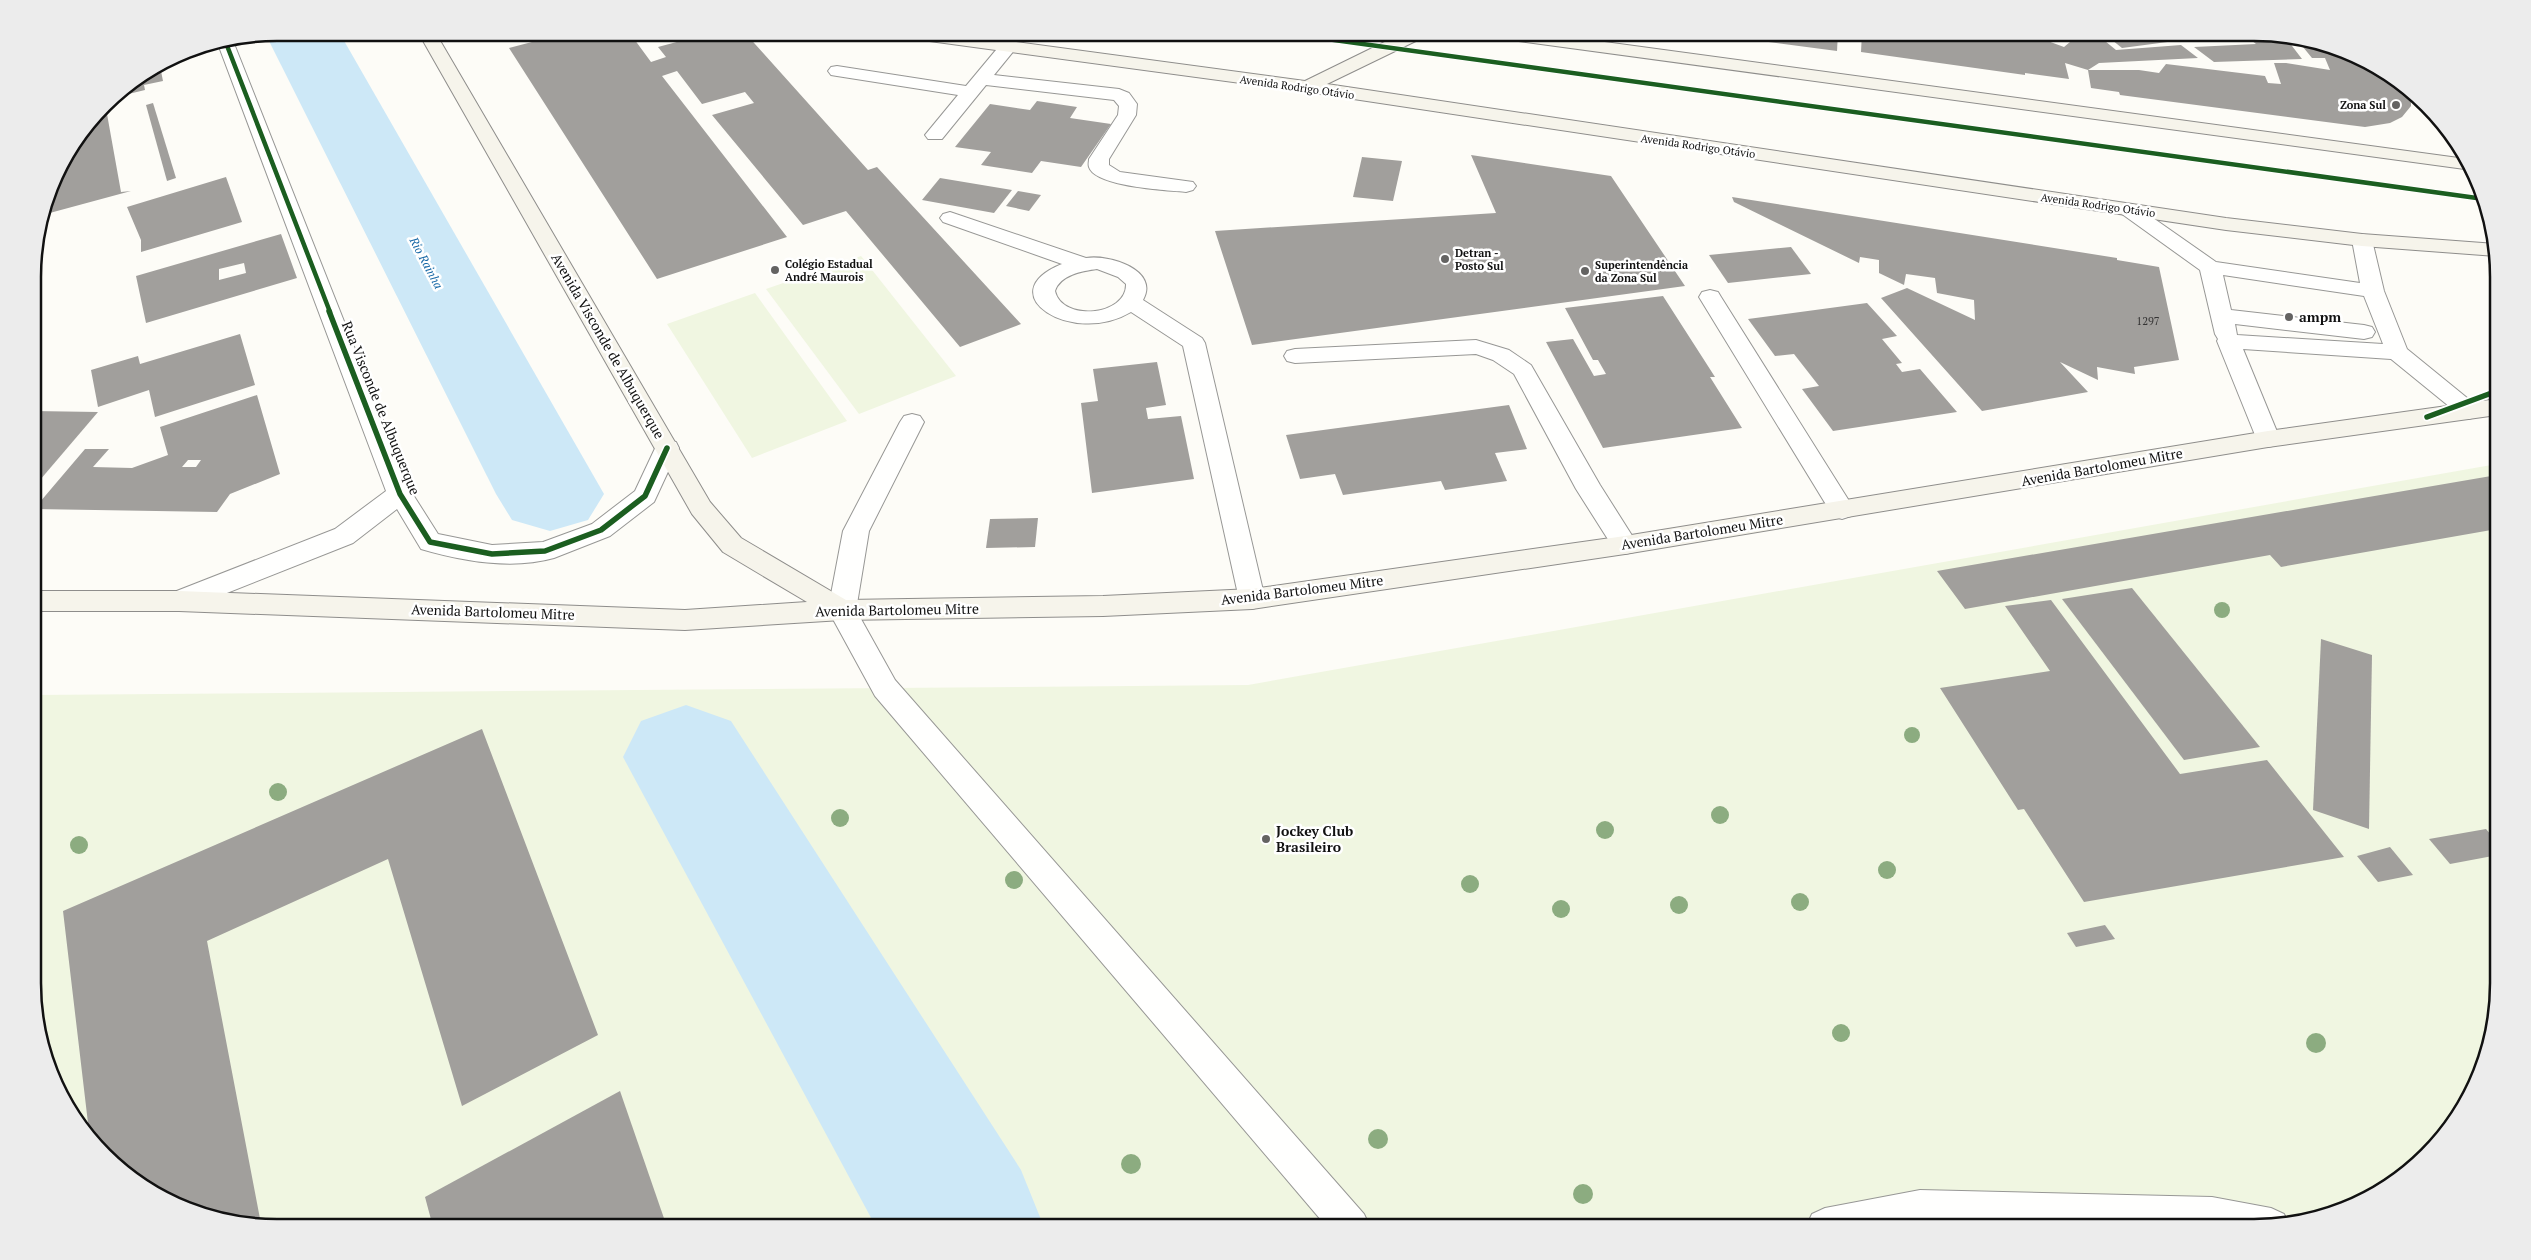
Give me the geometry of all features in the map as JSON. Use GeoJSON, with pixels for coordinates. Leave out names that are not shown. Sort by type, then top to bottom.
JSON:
{"type":"FeatureCollection","features":[{"type":"Feature","properties":{"kind":"main road","name":"Avenida Visconde de Albuquerque"},"geometry":{"type":"LineString","coordinates":[[431,41],[701,508],[732,545],[842,610]]}},
{"type":"Feature","properties":{"kind":"main road","name":"Avenida Rodrigo Otávio"},"geometry":{"type":"LineString","coordinates":[[960,41],[1307,88],[2129,210],[2362,240],[2488,249]]}},
{"type":"Feature","properties":{"kind":"main road"},"geometry":{"type":"LineString","coordinates":[[1307,88],[1402,41]]}},
{"type":"Feature","properties":{"kind":"main road"},"geometry":{"type":"LineString","coordinates":[[1555,41],[2460,164]]}},
{"type":"Feature","properties":{"kind":"main road"},"geometry":{"type":"LineString","coordinates":[[2464,408],[2490,395]]}},
{"type":"Feature","properties":{"kind":"main road","name":"Avenida Bartolomeu Mitre"},"geometry":{"type":"LineString","coordinates":[[41,601],[179,600],[685,620],[842,610],[1102,606],[1252,599],[1625,545],[2268,439],[2427,418],[2464,408],[2490,407]]}},
{"type":"Feature","properties":{"kind":"street","name":"Rua Visconde de Albuquerque"},"geometry":{"type":"LineString","coordinates":[[227,47],[400,494],[430,542],[492,554],[545,552],[601,530],[645,496],[667,448]]}},
{"type":"Feature","properties":{"kind":"street"},"geometry":{"type":"LineString","coordinates":[[935,135],[1007,48]]}},
{"type":"Feature","properties":{"kind":"street"},"geometry":{"type":"LineString","coordinates":[[837,71],[976,86],[1119,95],[1127,100],[1129,108],[1127,116],[1099,159],[1099,167],[1115,177],[1186,186]]}},
{"type":"Feature","properties":{"kind":"street"},"geometry":{"type":"LineString","coordinates":[[2129,210],[2213,276],[2375,298]]}},
{"type":"Feature","properties":{"kind":"street"},"geometry":{"type":"LineString","coordinates":[[950,218],[1082,264],[1110,265],[1127,273],[1136,284],[1136,293],[1121,310],[1092,318],[1077,317],[1053,308],[1046,300],[1045,291],[1048,282],[1057,274],[1082,264]]}},
{"type":"Feature","properties":{"kind":"street"},"geometry":{"type":"LineString","coordinates":[[2362,240],[2375,298],[2394,343],[2464,408]]}},
{"type":"Feature","properties":{"kind":"street"},"geometry":{"type":"LineString","coordinates":[[2213,276],[2228,341],[2268,439]]}},
{"type":"Feature","properties":{"kind":"street"},"geometry":{"type":"LineString","coordinates":[[1710,297],[1842,510]]}},
{"type":"Feature","properties":{"kind":"street"},"geometry":{"type":"LineString","coordinates":[[1130,302],[1194,343],[1252,599]]}},
{"type":"Feature","properties":{"kind":"street"},"geometry":{"type":"LineString","coordinates":[[2222,316],[2394,343]]}},
{"type":"Feature","properties":{"kind":"street"},"geometry":{"type":"LineString","coordinates":[[2228,341],[2394,343]]}},
{"type":"Feature","properties":{"kind":"street"},"geometry":{"type":"LineString","coordinates":[[1295,356],[1476,347],[1493,350],[1508,357],[1524,370],[1589,489],[1625,545]]}},
{"type":"Feature","properties":{"kind":"street"},"geometry":{"type":"LineString","coordinates":[[912,422],[856,531],[842,610],[885,688],[1344,1219]]}},
{"type":"Feature","properties":{"kind":"street"},"geometry":{"type":"LineString","coordinates":[[179,600],[344,536],[400,494]]}},
{"type":"Feature","properties":{"kind":"street"},"geometry":{"type":"LineString","coordinates":[[1867,1219],[1920,1209],[2212,1216],[2228,1219]]}},
{"type":"Feature","properties":{"kind":"green space"},"geometry":{"type":"Polygon","coordinates":[[[861,256],[956,376],[859,414],[766,289],[861,256]]]}},
{"type":"Feature","properties":{"kind":"green space"},"geometry":{"type":"Polygon","coordinates":[[[755,293],[847,421],[752,458],[667,324],[755,293]]]}},
{"type":"Feature","properties":{"kind":"green space","name":"Jockey Club Brasileiro"},"geometry":{"type":"Polygon","coordinates":[[[2490,465],[2490,983],[2488,1014],[2482,1044],[2472,1073],[2450,1114],[2431,1139],[2410,1160],[2385,1179],[2344,1201],[2315,1211],[2285,1217],[2254,1219],[277,1219],[246,1217],[201,1206],[159,1187],[133,1170],[110,1150],[81,1114],[59,1073],[49,1044],[43,1014],[41,983],[41,695],[1248,685],[2490,465]]]}},
{"type":"Feature","properties":{"kind":"building"},"geometry":{"type":"Polygon","coordinates":[[[536,41],[636,41],[651,62],[666,57],[658,47],[680,41],[752,41],[868,170],[877,167],[1021,324],[960,347],[846,211],[803,225],[712,115],[754,103],[745,92],[702,104],[677,71],[662,76],[787,237],[657,279],[509,48],[536,41]]]}},
{"type":"Feature","properties":{"kind":"building"},"geometry":{"type":"Polygon","coordinates":[[[1761,41],[1838,41],[1837,51],[1761,41]]]}},
{"type":"Feature","properties":{"kind":"building"},"geometry":{"type":"Polygon","coordinates":[[[1862,41],[2048,41],[2064,47],[2070,42],[2069,41],[2105,41],[2116,50],[2181,45],[2198,58],[2099,63],[2088,70],[2065,63],[2069,79],[2025,73],[2025,75],[1861,52],[1862,41]]]}},
{"type":"Feature","properties":{"kind":"building"},"geometry":{"type":"Polygon","coordinates":[[[2113,41],[2175,41],[2122,48],[2113,41]]]}},
{"type":"Feature","properties":{"kind":"building"},"geometry":{"type":"Polygon","coordinates":[[[2252,41],[2291,44],[2302,59],[2214,62],[2194,47],[2256,44],[2252,41]]]}},
{"type":"Feature","properties":{"kind":"building"},"geometry":{"type":"Polygon","coordinates":[[[2303,47],[2305,47],[2344,59],[2372,73],[2410,100],[2411,106],[2402,117],[2390,123],[2365,127],[2120,95],[2119,92],[2091,88],[2088,70],[2139,70],[2159,73],[2166,64],[2265,76],[2268,83],[2281,84],[2274,63],[2330,70],[2325,58],[2312,58],[2303,47]]]}},
{"type":"Feature","properties":{"kind":"building"},"geometry":{"type":"Polygon","coordinates":[[[161,72],[163,81],[144,85],[145,90],[128,94],[161,72]]]}},
{"type":"Feature","properties":{"kind":"building"},"geometry":{"type":"Polygon","coordinates":[[[1037,101],[1077,107],[1070,118],[1111,124],[1081,167],[1041,161],[1032,173],[981,165],[991,152],[955,147],[990,104],[1030,110],[1037,101]]]}},
{"type":"Feature","properties":{"kind":"building"},"geometry":{"type":"Polygon","coordinates":[[[153,103],[176,178],[167,181],[146,105],[153,103]]]}},
{"type":"Feature","properties":{"kind":"building"},"geometry":{"type":"Polygon","coordinates":[[[106,114],[121,192],[131,191],[50,213],[59,187],[73,159],[90,133],[106,114]]]}},
{"type":"Feature","properties":{"kind":"building","name":"Detran - Posto Sul"},"geometry":{"type":"Polygon","coordinates":[[[1471,155],[1611,176],[1685,286],[1252,345],[1215,231],[1496,213],[1471,155]]]}},
{"type":"Feature","properties":{"kind":"building"},"geometry":{"type":"Polygon","coordinates":[[[1362,157],[1402,161],[1393,201],[1353,197],[1362,157]]]}},
{"type":"Feature","properties":{"kind":"building"},"geometry":{"type":"Polygon","coordinates":[[[226,177],[242,222],[141,252],[141,240],[127,207],[226,177]]]}},
{"type":"Feature","properties":{"kind":"building"},"geometry":{"type":"Polygon","coordinates":[[[940,178],[1012,190],[994,213],[922,200],[940,178]]]}},
{"type":"Feature","properties":{"kind":"building"},"geometry":{"type":"Polygon","coordinates":[[[1018,191],[1041,195],[1029,211],[1006,206],[1018,191]]]}},
{"type":"Feature","properties":{"kind":"building"},"geometry":{"type":"Polygon","coordinates":[[[1732,197],[2117,258],[2117,260],[2159,267],[2179,360],[2134,367],[2135,374],[2097,367],[2098,380],[2060,362],[2088,392],[1982,411],[1881,298],[1907,288],[1975,320],[1974,300],[1937,293],[1935,278],[1906,274],[1904,285],[1879,273],[1879,260],[1860,257],[1859,263],[1734,202],[1732,197]]]}},
{"type":"Feature","properties":{"kind":"building"},"geometry":{"type":"Polygon","coordinates":[[[281,234],[297,278],[146,323],[136,276],[281,234]],[[244,263],[219,269],[219,280],[246,273],[244,263]]]}},
{"type":"Feature","properties":{"kind":"building"},"geometry":{"type":"Polygon","coordinates":[[[1791,247],[1811,274],[1728,283],[1709,255],[1791,247]]]}},
{"type":"Feature","properties":{"kind":"building"},"geometry":{"type":"Polygon","coordinates":[[[1663,296],[1715,377],[1710,377],[1742,428],[1603,448],[1546,342],[1573,339],[1594,376],[1606,374],[1598,360],[1593,360],[1565,308],[1663,296]]]}},
{"type":"Feature","properties":{"kind":"building"},"geometry":{"type":"Polygon","coordinates":[[[1867,303],[1897,336],[1882,339],[1902,363],[1896,364],[1902,372],[1920,369],[1957,412],[1833,431],[1802,389],[1819,386],[1794,354],[1775,356],[1748,319],[1867,303]]]}},
{"type":"Feature","properties":{"kind":"building"},"geometry":{"type":"Polygon","coordinates":[[[240,334],[255,385],[155,417],[149,390],[98,407],[91,370],[138,356],[140,364],[240,334]]]}},
{"type":"Feature","properties":{"kind":"building"},"geometry":{"type":"Polygon","coordinates":[[[1157,362],[1166,405],[1146,408],[1148,419],[1181,416],[1194,479],[1092,493],[1081,403],[1098,401],[1093,369],[1157,362]]]}},
{"type":"Feature","properties":{"kind":"building"},"geometry":{"type":"Polygon","coordinates":[[[257,395],[280,474],[230,494],[217,512],[41,509],[41,501],[85,449],[109,449],[93,467],[132,468],[168,455],[160,427],[257,395]],[[188,460],[182,467],[196,467],[201,460],[188,460]]]}},
{"type":"Feature","properties":{"kind":"building"},"geometry":{"type":"Polygon","coordinates":[[[1509,405],[1527,449],[1495,453],[1507,481],[1445,490],[1441,481],[1343,495],[1335,474],[1300,479],[1286,435],[1509,405]]]}},
{"type":"Feature","properties":{"kind":"building"},"geometry":{"type":"Polygon","coordinates":[[[41,411],[98,412],[41,479],[41,411]]]}},
{"type":"Feature","properties":{"kind":"building"},"geometry":{"type":"Polygon","coordinates":[[[2490,476],[2490,530],[2281,567],[2270,555],[1965,609],[1937,571],[2490,476]]]}},
{"type":"Feature","properties":{"kind":"building"},"geometry":{"type":"Polygon","coordinates":[[[1038,518],[1035,547],[986,548],[990,519],[1038,518]]]}},
{"type":"Feature","properties":{"kind":"building"},"geometry":{"type":"Polygon","coordinates":[[[2132,588],[2260,747],[2184,760],[2062,599],[2132,588]]]}},
{"type":"Feature","properties":{"kind":"building"},"geometry":{"type":"Polygon","coordinates":[[[2051,600],[2180,774],[2267,760],[2344,857],[2084,902],[2024,809],[2018,810],[1940,688],[2050,671],[2005,606],[2051,600]]]}},
{"type":"Feature","properties":{"kind":"building"},"geometry":{"type":"Polygon","coordinates":[[[2321,639],[2372,655],[2369,829],[2313,810],[2321,639]]]}},
{"type":"Feature","properties":{"kind":"building"},"geometry":{"type":"Polygon","coordinates":[[[482,729],[598,1035],[462,1106],[388,859],[207,941],[260,1218],[216,1211],[187,1201],[146,1179],[110,1150],[88,1124],[63,911],[482,729]]]}},
{"type":"Feature","properties":{"kind":"building"},"geometry":{"type":"Polygon","coordinates":[[[2486,829],[2490,834],[2490,856],[2450,864],[2429,839],[2486,829]]]}},
{"type":"Feature","properties":{"kind":"building"},"geometry":{"type":"Polygon","coordinates":[[[2390,847],[2413,875],[2378,882],[2357,856],[2390,847]]]}},
{"type":"Feature","properties":{"kind":"building"},"geometry":{"type":"Polygon","coordinates":[[[2105,925],[2115,939],[2076,947],[2067,933],[2105,925]]]}},
{"type":"Feature","properties":{"kind":"building"},"geometry":{"type":"Polygon","coordinates":[[[620,1091],[664,1219],[431,1219],[425,1197],[620,1091]]]}},
{"type":"Feature","properties":{"kind":"waterway","name":"Rio Rainha"},"geometry":{"type":"LineString","coordinates":[[307,41],[550,494]]}},
{"type":"Feature","properties":{"kind":"waterway"},"geometry":{"type":"LineString","coordinates":[[686,757],[959,1219]]}},
{"type":"Feature","properties":{"kind":"cycle path"},"geometry":{"type":"LineString","coordinates":[[1341,41],[2476,198]]}},
{"type":"Feature","properties":{"kind":"cycle path"},"geometry":{"type":"LineString","coordinates":[[227,47],[400,494],[430,542],[492,554],[545,551],[601,530],[645,496],[667,448]]}},
{"type":"Feature","properties":{"kind":"cycle path"},"geometry":{"type":"LineString","coordinates":[[2427,417],[2490,394]]}},
{"type":"Feature","properties":{"kind":"place","name":"Zona Sul"},"geometry":{"type":"Point","coordinates":[2396,105]}},
{"type":"Feature","properties":{"kind":"place","name":"Detran - Posto Sul"},"geometry":{"type":"Point","coordinates":[1445,259]}},
{"type":"Feature","properties":{"kind":"place","name":"Colégio Estadual André Maurois"},"geometry":{"type":"Point","coordinates":[775,270]}},
{"type":"Feature","properties":{"kind":"place","name":"Superintendência da Zona Sul"},"geometry":{"type":"Point","coordinates":[1585,271]}},
{"type":"Feature","properties":{"kind":"place","name":"ampm"},"geometry":{"type":"Point","coordinates":[2289,317]}},
{"type":"Feature","properties":{"kind":"place","name":"Jockey Club Brasileiro"},"geometry":{"type":"Point","coordinates":[1266,839]}}]}
